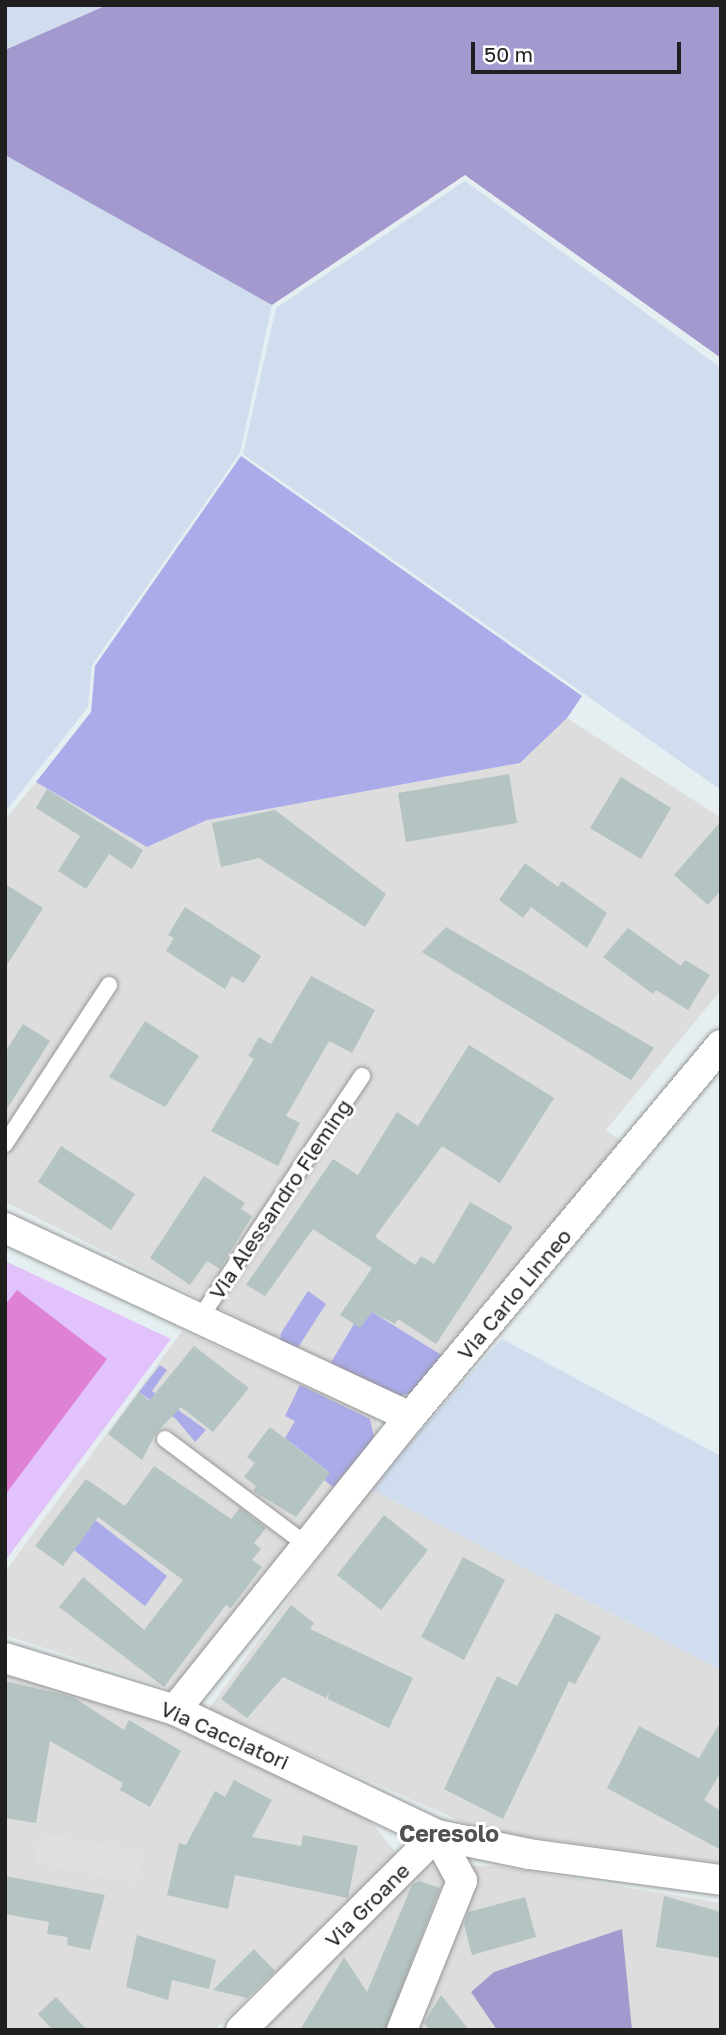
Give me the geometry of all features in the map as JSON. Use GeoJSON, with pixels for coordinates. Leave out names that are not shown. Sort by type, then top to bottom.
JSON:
{"type":"FeatureCollection","features":[{"type":"Feature","properties":{"kind":"street","name":"Via Carlo Linneo"},"geometry":{"type":"LineString","coordinates":[[175,1710],[410,1417],[721,1045]]}},
{"type":"Feature","properties":{"kind":"street","name":"Via Alessandro Fleming"},"geometry":{"type":"LineString","coordinates":[[5,1228],[198,1321],[410,1417]]}},
{"type":"Feature","properties":{"kind":"street","name":"Via Cacciatori"},"geometry":{"type":"LineString","coordinates":[[5,1658],[175,1710],[437,1835]]}},
{"type":"Feature","properties":{"kind":"street"},"geometry":{"type":"LineString","coordinates":[[437,1835],[529,1854],[721,1880]]}},
{"type":"Feature","properties":{"kind":"street"},"geometry":{"type":"LineString","coordinates":[[402,2030],[462,1881],[437,1835]]}},
{"type":"Feature","properties":{"kind":"street","name":"Via Groane"},"geometry":{"type":"LineString","coordinates":[[242,2030],[437,1835]]}},
{"type":"Feature","properties":{"kind":"lane"},"geometry":{"type":"LineString","coordinates":[[5,1144],[109,985]]}},
{"type":"Feature","properties":{"kind":"lane","name":"Via Alessandro Fleming"},"geometry":{"type":"LineString","coordinates":[[198,1321],[362,1076]]}},
{"type":"Feature","properties":{"kind":"lane"},"geometry":{"type":"LineString","coordinates":[[165,1439],[308,1546]]}},
{"type":"Feature","properties":{"kind":"shaded area"},"geometry":{"type":"Polygon","coordinates":[[[5,5],[107,5],[5,50],[5,5]]]}},
{"type":"Feature","properties":{"kind":"shaded area"},"geometry":{"type":"Polygon","coordinates":[[[107,5],[721,5],[721,358],[465,175],[272,305],[5,155],[5,50],[107,5]]]}},
{"type":"Feature","properties":{"kind":"shaded area"},"geometry":{"type":"Polygon","coordinates":[[[5,155],[272,305],[240,453],[92,665],[88,707],[5,812],[5,155]]]}},
{"type":"Feature","properties":{"kind":"shaded area"},"geometry":{"type":"Polygon","coordinates":[[[465,181],[721,368],[721,790],[243,454],[276,308],[465,181]]]}},
{"type":"Feature","properties":{"kind":"shaded area"},"geometry":{"type":"Polygon","coordinates":[[[241,456],[582,696],[567,718],[520,763],[207,820],[147,847],[36,782],[91,712],[95,666],[241,456]]]}},
{"type":"Feature","properties":{"kind":"shaded area"},"geometry":{"type":"Polygon","coordinates":[[[567,718],[721,818],[721,990],[606,1130],[628,1146],[407,1393],[394,1395],[5,1202],[5,820],[36,782],[148,847],[207,820],[520,763],[567,718]]]}},
{"type":"Feature","properties":{"kind":"shaded area"},"geometry":{"type":"Polygon","coordinates":[[[5,1261],[171,1339],[5,1561],[5,1261]]]}},
{"type":"Feature","properties":{"kind":"shaded area"},"geometry":{"type":"Polygon","coordinates":[[[17,1290],[107,1359],[5,1495],[5,1305],[17,1290]]]}},
{"type":"Feature","properties":{"kind":"shaded area"},"geometry":{"type":"Polygon","coordinates":[[[308,1291],[326,1304],[295,1352],[280,1342],[281,1333],[308,1291]]]}},
{"type":"Feature","properties":{"kind":"shaded area"},"geometry":{"type":"Polygon","coordinates":[[[372,1312],[443,1356],[417,1392],[386,1399],[327,1369],[354,1324],[372,1312]]]}},
{"type":"Feature","properties":{"kind":"shaded area"},"geometry":{"type":"Polygon","coordinates":[[[182,1331],[375,1417],[381,1438],[176,1691],[5,1635],[5,1572],[182,1331]]]}},
{"type":"Feature","properties":{"kind":"shaded area"},"geometry":{"type":"Polygon","coordinates":[[[502,1339],[721,1456],[721,1670],[369,1488],[502,1339]]]}},
{"type":"Feature","properties":{"kind":"shaded area"},"geometry":{"type":"Polygon","coordinates":[[[160,1365],[167,1370],[152,1391],[206,1430],[195,1442],[176,1419],[139,1392],[160,1365]]]}},
{"type":"Feature","properties":{"kind":"shaded area"},"geometry":{"type":"Polygon","coordinates":[[[300,1385],[370,1419],[374,1438],[333,1487],[324,1480],[329,1472],[285,1438],[295,1421],[285,1416],[300,1385]]]}},
{"type":"Feature","properties":{"kind":"shaded area"},"geometry":{"type":"Polygon","coordinates":[[[369,1488],[721,1670],[721,1863],[481,1830],[208,1710],[369,1488]]]}},
{"type":"Feature","properties":{"kind":"shaded area"},"geometry":{"type":"Polygon","coordinates":[[[95,1520],[167,1576],[145,1606],[74,1550],[95,1520]]]}},
{"type":"Feature","properties":{"kind":"shaded area"},"geometry":{"type":"Polygon","coordinates":[[[5,1675],[136,1710],[367,1817],[400,1858],[214,2030],[5,2030],[5,1675]]]}},
{"type":"Feature","properties":{"kind":"shaded area"},"geometry":{"type":"Polygon","coordinates":[[[40,1833],[145,1852],[136,1883],[35,1863],[40,1833]]]}},
{"type":"Feature","properties":{"kind":"shaded area"},"geometry":{"type":"Polygon","coordinates":[[[426,1866],[497,1866],[721,1903],[721,2030],[264,2030],[426,1866]]]}},
{"type":"Feature","properties":{"kind":"shaded area"},"geometry":{"type":"Polygon","coordinates":[[[622,1929],[632,2030],[497,2030],[471,1992],[494,1972],[622,1929]]]}},
{"type":"Feature","properties":{"kind":"building"},"geometry":{"type":"Polygon","coordinates":[[[509,774],[517,823],[406,842],[398,793],[509,774]]]}},
{"type":"Feature","properties":{"kind":"building"},"geometry":{"type":"Polygon","coordinates":[[[621,777],[671,808],[641,859],[590,828],[621,777]]]}},
{"type":"Feature","properties":{"kind":"building"},"geometry":{"type":"Polygon","coordinates":[[[47,789],[143,850],[132,869],[109,854],[86,889],[58,871],[80,836],[36,808],[47,789]]]}},
{"type":"Feature","properties":{"kind":"building"},"geometry":{"type":"Polygon","coordinates":[[[275,810],[386,894],[365,927],[259,858],[221,867],[212,823],[275,810]]]}},
{"type":"Feature","properties":{"kind":"building"},"geometry":{"type":"Polygon","coordinates":[[[721,821],[721,890],[708,905],[674,875],[721,821]]]}},
{"type":"Feature","properties":{"kind":"building"},"geometry":{"type":"Polygon","coordinates":[[[525,863],[558,887],[562,881],[607,913],[587,948],[531,907],[523,918],[499,900],[525,863]]]}},
{"type":"Feature","properties":{"kind":"building"},"geometry":{"type":"Polygon","coordinates":[[[5,884],[43,908],[5,968],[5,884]]]}},
{"type":"Feature","properties":{"kind":"building"},"geometry":{"type":"Polygon","coordinates":[[[185,907],[261,956],[244,983],[232,976],[225,989],[166,951],[174,938],[168,935],[185,907]]]}},
{"type":"Feature","properties":{"kind":"building"},"geometry":{"type":"Polygon","coordinates":[[[446,927],[654,1048],[631,1080],[422,952],[446,927]]]}},
{"type":"Feature","properties":{"kind":"building"},"geometry":{"type":"Polygon","coordinates":[[[628,928],[681,966],[685,960],[710,975],[688,1010],[656,990],[653,994],[603,957],[628,928]]]}},
{"type":"Feature","properties":{"kind":"building"},"geometry":{"type":"Polygon","coordinates":[[[311,976],[375,1010],[352,1053],[329,1041],[286,1116],[300,1123],[278,1166],[211,1131],[254,1059],[248,1056],[259,1037],[271,1044],[311,976]]]}},
{"type":"Feature","properties":{"kind":"building"},"geometry":{"type":"Polygon","coordinates":[[[145,1021],[199,1056],[165,1107],[109,1077],[145,1021]]]}},
{"type":"Feature","properties":{"kind":"building"},"geometry":{"type":"Polygon","coordinates":[[[23,1024],[50,1041],[5,1112],[5,1052],[23,1024]]]}},
{"type":"Feature","properties":{"kind":"building"},"geometry":{"type":"Polygon","coordinates":[[[469,1045],[554,1098],[500,1183],[442,1146],[375,1237],[415,1265],[421,1256],[434,1264],[470,1202],[513,1227],[436,1344],[398,1319],[395,1324],[372,1312],[360,1328],[340,1315],[372,1268],[313,1229],[265,1296],[246,1285],[333,1159],[358,1175],[397,1112],[418,1126],[469,1045]]]}},
{"type":"Feature","properties":{"kind":"building"},"geometry":{"type":"Polygon","coordinates":[[[61,1146],[135,1194],[111,1230],[38,1182],[61,1146]]]}},
{"type":"Feature","properties":{"kind":"building"},"geometry":{"type":"Polygon","coordinates":[[[204,1176],[245,1203],[241,1209],[252,1216],[220,1269],[207,1261],[190,1285],[150,1258],[204,1176]]]}},
{"type":"Feature","properties":{"kind":"building"},"geometry":{"type":"Polygon","coordinates":[[[194,1346],[249,1388],[213,1432],[181,1407],[156,1433],[142,1460],[108,1434],[139,1392],[149,1401],[194,1346]]]}},
{"type":"Feature","properties":{"kind":"building"},"geometry":{"type":"Polygon","coordinates":[[[270,1427],[330,1473],[296,1517],[253,1491],[256,1486],[244,1477],[255,1463],[247,1457],[270,1427]]]}},
{"type":"Feature","properties":{"kind":"building"},"geometry":{"type":"Polygon","coordinates":[[[154,1466],[231,1519],[240,1508],[266,1528],[254,1543],[261,1549],[252,1560],[262,1567],[231,1608],[226,1605],[164,1687],[59,1607],[83,1577],[144,1630],[183,1580],[98,1517],[63,1566],[35,1546],[86,1479],[125,1506],[154,1466]]]}},
{"type":"Feature","properties":{"kind":"building"},"geometry":{"type":"Polygon","coordinates":[[[384,1515],[428,1550],[381,1610],[337,1575],[384,1515]]]}},
{"type":"Feature","properties":{"kind":"building"},"geometry":{"type":"Polygon","coordinates":[[[463,1557],[505,1580],[464,1660],[421,1637],[463,1557]]]}},
{"type":"Feature","properties":{"kind":"building"},"geometry":{"type":"Polygon","coordinates":[[[291,1605],[314,1623],[310,1629],[413,1678],[389,1728],[328,1699],[329,1693],[326,1698],[283,1677],[247,1718],[221,1699],[291,1605]]]}},
{"type":"Feature","properties":{"kind":"building"},"geometry":{"type":"Polygon","coordinates":[[[556,1613],[601,1637],[575,1684],[569,1681],[503,1819],[444,1789],[497,1676],[517,1686],[556,1613]]]}},
{"type":"Feature","properties":{"kind":"building"},"geometry":{"type":"Polygon","coordinates":[[[5,1681],[73,1697],[124,1730],[129,1720],[181,1751],[150,1807],[120,1790],[123,1783],[50,1741],[36,1823],[5,1818],[5,1681]]]}},
{"type":"Feature","properties":{"kind":"building"},"geometry":{"type":"Polygon","coordinates":[[[721,1721],[721,1772],[704,1800],[721,1811],[721,1850],[607,1788],[639,1726],[699,1758],[721,1721]]]}},
{"type":"Feature","properties":{"kind":"building"},"geometry":{"type":"Polygon","coordinates":[[[234,1780],[272,1800],[252,1837],[301,1846],[303,1835],[358,1846],[348,1898],[235,1875],[228,1909],[167,1895],[179,1843],[186,1845],[215,1791],[225,1797],[234,1780]]]}},
{"type":"Feature","properties":{"kind":"building"},"geometry":{"type":"Polygon","coordinates":[[[5,1876],[105,1895],[90,1950],[67,1945],[68,1937],[47,1934],[49,1922],[5,1914],[5,1876]]]}},
{"type":"Feature","properties":{"kind":"building"},"geometry":{"type":"Polygon","coordinates":[[[419,1881],[440,1888],[385,2030],[300,2030],[344,1957],[367,1992],[412,1885],[419,1881]]]}},
{"type":"Feature","properties":{"kind":"building"},"geometry":{"type":"Polygon","coordinates":[[[664,1896],[721,1912],[721,1958],[656,1947],[664,1896]]]}},
{"type":"Feature","properties":{"kind":"building"},"geometry":{"type":"Polygon","coordinates":[[[525,1897],[536,1937],[472,1955],[464,1924],[468,1912],[525,1897]]]}},
{"type":"Feature","properties":{"kind":"building"},"geometry":{"type":"Polygon","coordinates":[[[137,1935],[216,1960],[209,1989],[172,1980],[168,2000],[126,1987],[137,1935]]]}},
{"type":"Feature","properties":{"kind":"building"},"geometry":{"type":"Polygon","coordinates":[[[254,1949],[275,1971],[247,1998],[213,1990],[254,1949]]]}},
{"type":"Feature","properties":{"kind":"building"},"geometry":{"type":"Polygon","coordinates":[[[441,1995],[469,2030],[430,2030],[424,2023],[441,1995]]]}},
{"type":"Feature","properties":{"kind":"building"},"geometry":{"type":"Polygon","coordinates":[[[56,1997],[87,2030],[53,2030],[38,2014],[56,1997]]]}},
{"type":"Feature","properties":{"kind":"district","name":"Ceresolo"},"geometry":{"type":"Point","coordinates":[449,1833]}}]}
